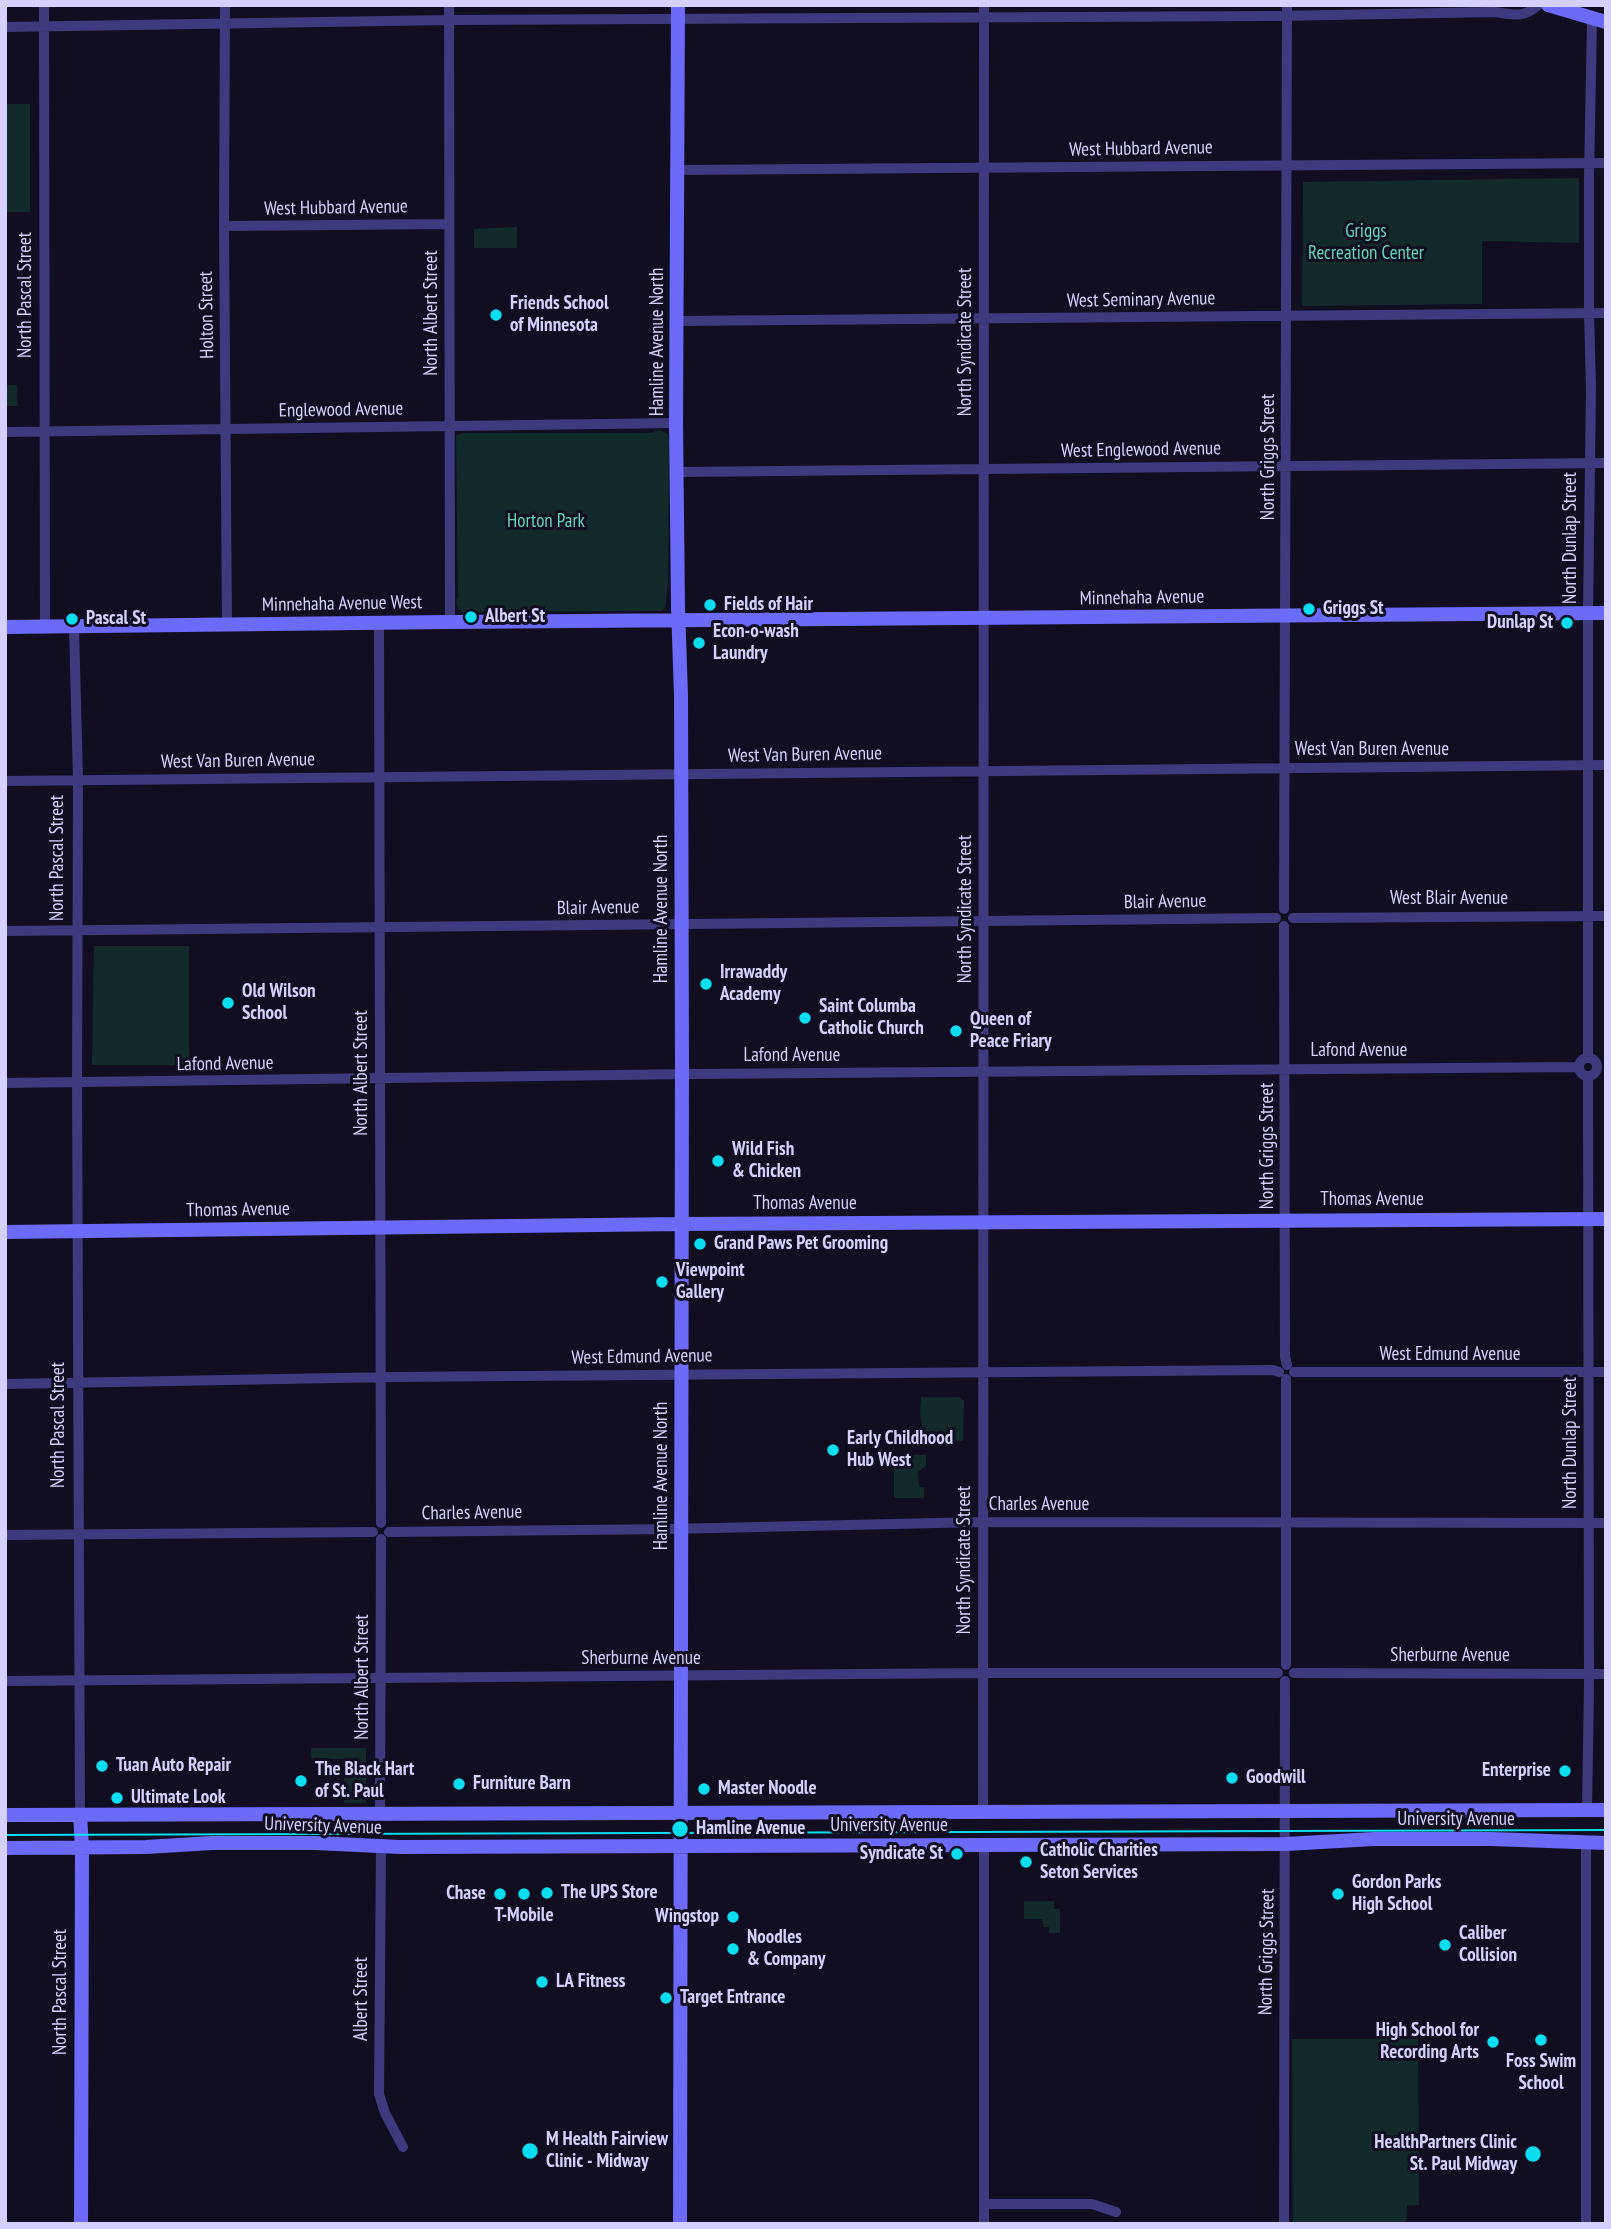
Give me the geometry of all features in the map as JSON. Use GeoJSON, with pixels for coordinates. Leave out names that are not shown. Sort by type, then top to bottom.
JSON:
{"type":"FeatureCollection","features":[{"type":"Feature","properties":{"kind":"street","name":"North Pascal Street"},"geometry":{"type":"LineString","coordinates":[[44,5],[45,627]]}},
{"type":"Feature","properties":{"kind":"street","name":"Holton Street"},"geometry":{"type":"LineString","coordinates":[[225,5],[226,624]]}},
{"type":"Feature","properties":{"kind":"street","name":"North Albert Street"},"geometry":{"type":"LineString","coordinates":[[449,5],[450,622]]}},
{"type":"Feature","properties":{"kind":"street","name":"North Syndicate Street"},"geometry":{"type":"LineString","coordinates":[[983,1812],[984,5]]}},
{"type":"Feature","properties":{"kind":"street"},"geometry":{"type":"LineString","coordinates":[[5,27],[449,20],[678,12],[984,18],[1287,11],[1496,12],[1520,16],[1532,12],[1538,5]]}},
{"type":"Feature","properties":{"kind":"street"},"geometry":{"type":"LineString","coordinates":[[1548,5],[1599,20]]}},
{"type":"Feature","properties":{"kind":"street","name":"North Griggs Street"},"geometry":{"type":"LineString","coordinates":[[1284,2224],[1287,11]]}},
{"type":"Feature","properties":{"kind":"street","name":"Hamline Avenue North"},"geometry":{"type":"LineString","coordinates":[[678,12],[676,423],[682,924],[679,1847]]}},
{"type":"Feature","properties":{"kind":"street","name":"North Dunlap Street"},"geometry":{"type":"LineString","coordinates":[[1588,1058],[1590,163],[1599,20]]}},
{"type":"Feature","properties":{"kind":"street","name":"West Hubbard Avenue"},"geometry":{"type":"LineString","coordinates":[[677,170],[1606,163]]}},
{"type":"Feature","properties":{"kind":"street","name":"West Hubbard Avenue"},"geometry":{"type":"LineString","coordinates":[[224,226],[449,224]]}},
{"type":"Feature","properties":{"kind":"street","name":"West Seminary Avenue"},"geometry":{"type":"LineString","coordinates":[[677,321],[1606,313]]}},
{"type":"Feature","properties":{"kind":"street","name":"Englewood Avenue"},"geometry":{"type":"LineString","coordinates":[[5,432],[676,423]]}},
{"type":"Feature","properties":{"kind":"street","name":"West Englewood Avenue"},"geometry":{"type":"LineString","coordinates":[[677,472],[1606,463]]}},
{"type":"Feature","properties":{"kind":"street","name":"Minnehaha Avenue"},"geometry":{"type":"LineString","coordinates":[[679,621],[1606,614]]}},
{"type":"Feature","properties":{"kind":"street","name":"Minnehaha Avenue West"},"geometry":{"type":"LineString","coordinates":[[5,627],[679,621]]}},
{"type":"Feature","properties":{"kind":"street","name":"North Albert Street"},"geometry":{"type":"LineString","coordinates":[[379,623],[380,1814]]}},
{"type":"Feature","properties":{"kind":"street","name":"North Pascal Street"},"geometry":{"type":"LineString","coordinates":[[75,627],[78,780],[81,2224]]}},
{"type":"Feature","properties":{"kind":"street","name":"West Van Buren Avenue"},"geometry":{"type":"LineString","coordinates":[[5,781],[1606,765]]}},
{"type":"Feature","properties":{"kind":"street","name":"West Blair Avenue"},"geometry":{"type":"LineString","coordinates":[[1284,918],[1606,916]]}},
{"type":"Feature","properties":{"kind":"street","name":"Blair Avenue"},"geometry":{"type":"LineString","coordinates":[[5,931],[1284,918]]}},
{"type":"Feature","properties":{"kind":"street"},"geometry":{"type":"LineString","coordinates":[[1588,1058],[1601,1067],[1588,1077],[1581,1074],[1578,1067],[1581,1060],[1588,1058]]}},
{"type":"Feature","properties":{"kind":"street","name":"Lafond Avenue"},"geometry":{"type":"LineString","coordinates":[[5,1083],[682,1074],[1578,1067]]}},
{"type":"Feature","properties":{"kind":"street","name":"North Dunlap Street"},"geometry":{"type":"LineString","coordinates":[[1587,1810],[1588,1077]]}},
{"type":"Feature","properties":{"kind":"street","name":"Thomas Avenue"},"geometry":{"type":"LineString","coordinates":[[5,1232],[681,1224],[1606,1219]]}},
{"type":"Feature","properties":{"kind":"street","name":"West Edmund Avenue"},"geometry":{"type":"LineString","coordinates":[[5,1384],[681,1374],[1259,1370],[1606,1372]]}},
{"type":"Feature","properties":{"kind":"street","name":"Charles Avenue"},"geometry":{"type":"LineString","coordinates":[[5,1535],[682,1529],[982,1522],[1606,1523]]}},
{"type":"Feature","properties":{"kind":"street","name":"Sherburne Avenue"},"geometry":{"type":"LineString","coordinates":[[5,1681],[983,1673],[1606,1674]]}},
{"type":"Feature","properties":{"kind":"street","name":"University Avenue"},"geometry":{"type":"LineString","coordinates":[[5,1815],[1606,1810]]}},
{"type":"Feature","properties":{"kind":"street","name":"University Avenue"},"geometry":{"type":"LineString","coordinates":[[5,1849],[238,1843],[315,1843],[381,1847],[1286,1844],[1374,1839],[1606,1843]]}},
{"type":"Feature","properties":{"kind":"street"},"geometry":{"type":"LineString","coordinates":[[1586,1843],[1586,2224]]}},
{"type":"Feature","properties":{"kind":"street"},"geometry":{"type":"LineString","coordinates":[[984,1845],[984,2224]]}},
{"type":"Feature","properties":{"kind":"street","name":"Albert Street"},"geometry":{"type":"LineString","coordinates":[[381,1847],[379,2094],[402,2147]]}},
{"type":"Feature","properties":{"kind":"street"},"geometry":{"type":"LineString","coordinates":[[679,1847],[680,2224]]}},
{"type":"Feature","properties":{"kind":"street"},"geometry":{"type":"LineString","coordinates":[[984,2204],[1092,2204],[1116,2212]]}},
{"type":"Feature","properties":{"kind":"green space"},"geometry":{"type":"Polygon","coordinates":[[[5,104],[30,104],[30,212],[5,212],[5,104]]]}},
{"type":"Feature","properties":{"kind":"green space","name":"Griggs Recreation Center"},"geometry":{"type":"Polygon","coordinates":[[[1579,178],[1579,243],[1482,241],[1482,304],[1302,306],[1303,182],[1579,178]]]}},
{"type":"Feature","properties":{"kind":"green space"},"geometry":{"type":"Polygon","coordinates":[[[517,227],[517,248],[474,248],[474,229],[517,227]]]}},
{"type":"Feature","properties":{"kind":"green space"},"geometry":{"type":"Polygon","coordinates":[[[5,385],[17,385],[18,406],[5,406],[5,385]]]}},
{"type":"Feature","properties":{"kind":"green space","name":"Horton Park"},"geometry":{"type":"Polygon","coordinates":[[[658,430],[667,433],[669,440],[668,584],[665,608],[661,611],[459,610],[456,602],[456,436],[463,433],[650,433],[658,430]]]}},
{"type":"Feature","properties":{"kind":"green space"},"geometry":{"type":"Polygon","coordinates":[[[94,946],[189,946],[189,1065],[92,1065],[94,946]]]}},
{"type":"Feature","properties":{"kind":"green space"},"geometry":{"type":"Polygon","coordinates":[[[921,1397],[959,1397],[964,1401],[963,1441],[941,1441],[924,1434],[920,1414],[921,1397]]]}},
{"type":"Feature","properties":{"kind":"green space"},"geometry":{"type":"Polygon","coordinates":[[[894,1455],[926,1455],[926,1466],[918,1472],[919,1487],[924,1487],[924,1498],[894,1498],[894,1455]]]}},
{"type":"Feature","properties":{"kind":"green space"},"geometry":{"type":"Polygon","coordinates":[[[311,1748],[366,1748],[366,1803],[344,1803],[344,1759],[311,1759],[311,1748]]]}},
{"type":"Feature","properties":{"kind":"green space"},"geometry":{"type":"Polygon","coordinates":[[[1024,1901],[1054,1901],[1054,1909],[1060,1909],[1060,1933],[1049,1933],[1049,1927],[1044,1927],[1042,1919],[1024,1919],[1024,1901]]]}},
{"type":"Feature","properties":{"kind":"green space"},"geometry":{"type":"Polygon","coordinates":[[[1292,2039],[1418,2039],[1419,2205],[1407,2205],[1406,2224],[1293,2224],[1292,2039]]]}},
{"type":"Feature","properties":{"kind":"tram line"},"geometry":{"type":"LineString","coordinates":[[5,1835],[1606,1830]]}},
{"type":"Feature","properties":{"kind":"place","name":"Friends School of Minnesota"},"geometry":{"type":"Point","coordinates":[496,315]}},
{"type":"Feature","properties":{"kind":"place","name":"Fields of Hair"},"geometry":{"type":"Point","coordinates":[710,605]}},
{"type":"Feature","properties":{"kind":"place","name":"Griggs St"},"geometry":{"type":"Point","coordinates":[1309,609]}},
{"type":"Feature","properties":{"kind":"place","name":"Albert St"},"geometry":{"type":"Point","coordinates":[471,617]}},
{"type":"Feature","properties":{"kind":"place","name":"Pascal St"},"geometry":{"type":"Point","coordinates":[72,619]}},
{"type":"Feature","properties":{"kind":"place","name":"Dunlap St"},"geometry":{"type":"Point","coordinates":[1567,623]}},
{"type":"Feature","properties":{"kind":"place","name":"Econ-o-wash Laundry"},"geometry":{"type":"Point","coordinates":[699,643]}},
{"type":"Feature","properties":{"kind":"place","name":"Irrawaddy Academy"},"geometry":{"type":"Point","coordinates":[706,984]}},
{"type":"Feature","properties":{"kind":"place","name":"Old Wilson School"},"geometry":{"type":"Point","coordinates":[228,1003]}},
{"type":"Feature","properties":{"kind":"place","name":"Saint Columba Catholic Church"},"geometry":{"type":"Point","coordinates":[805,1018]}},
{"type":"Feature","properties":{"kind":"place","name":"Queen of Peace Friary"},"geometry":{"type":"Point","coordinates":[956,1031]}},
{"type":"Feature","properties":{"kind":"place","name":"Wild Fish & Chicken"},"geometry":{"type":"Point","coordinates":[718,1161]}},
{"type":"Feature","properties":{"kind":"place","name":"Grand Paws Pet Grooming"},"geometry":{"type":"Point","coordinates":[700,1244]}},
{"type":"Feature","properties":{"kind":"place","name":"Viewpoint Gallery"},"geometry":{"type":"Point","coordinates":[662,1282]}},
{"type":"Feature","properties":{"kind":"place","name":"Early Childhood Hub West"},"geometry":{"type":"Point","coordinates":[833,1450]}},
{"type":"Feature","properties":{"kind":"place","name":"Tuan Auto Repair"},"geometry":{"type":"Point","coordinates":[102,1766]}},
{"type":"Feature","properties":{"kind":"place","name":"Enterprise"},"geometry":{"type":"Point","coordinates":[1565,1771]}},
{"type":"Feature","properties":{"kind":"place","name":"Goodwill"},"geometry":{"type":"Point","coordinates":[1232,1778]}},
{"type":"Feature","properties":{"kind":"place","name":"The Black Hart of St. Paul"},"geometry":{"type":"Point","coordinates":[301,1781]}},
{"type":"Feature","properties":{"kind":"place","name":"Furniture Barn"},"geometry":{"type":"Point","coordinates":[459,1784]}},
{"type":"Feature","properties":{"kind":"place","name":"Master Noodle"},"geometry":{"type":"Point","coordinates":[704,1789]}},
{"type":"Feature","properties":{"kind":"place","name":"Ultimate Look"},"geometry":{"type":"Point","coordinates":[117,1798]}},
{"type":"Feature","properties":{"kind":"place","name":"Hamline Avenue"},"geometry":{"type":"Point","coordinates":[680,1829]}},
{"type":"Feature","properties":{"kind":"place","name":"Syndicate St"},"geometry":{"type":"Point","coordinates":[957,1854]}},
{"type":"Feature","properties":{"kind":"place","name":"Catholic Charities Seton Services"},"geometry":{"type":"Point","coordinates":[1026,1862]}},
{"type":"Feature","properties":{"kind":"place","name":"The UPS Store"},"geometry":{"type":"Point","coordinates":[547,1893]}},
{"type":"Feature","properties":{"kind":"place","name":"Chase"},"geometry":{"type":"Point","coordinates":[500,1894]}},
{"type":"Feature","properties":{"kind":"place","name":"T-Mobile"},"geometry":{"type":"Point","coordinates":[524,1894]}},
{"type":"Feature","properties":{"kind":"place","name":"Gordon Parks High School"},"geometry":{"type":"Point","coordinates":[1338,1894]}},
{"type":"Feature","properties":{"kind":"place","name":"Wingstop"},"geometry":{"type":"Point","coordinates":[733,1917]}},
{"type":"Feature","properties":{"kind":"place","name":"Caliber Collision"},"geometry":{"type":"Point","coordinates":[1445,1945]}},
{"type":"Feature","properties":{"kind":"place","name":"Noodles & Company"},"geometry":{"type":"Point","coordinates":[733,1949]}},
{"type":"Feature","properties":{"kind":"place","name":"LA Fitness"},"geometry":{"type":"Point","coordinates":[542,1982]}},
{"type":"Feature","properties":{"kind":"place","name":"Target Entrance"},"geometry":{"type":"Point","coordinates":[666,1998]}},
{"type":"Feature","properties":{"kind":"place","name":"Foss Swim School"},"geometry":{"type":"Point","coordinates":[1541,2040]}},
{"type":"Feature","properties":{"kind":"place","name":"High School for Recording Arts"},"geometry":{"type":"Point","coordinates":[1493,2042]}},
{"type":"Feature","properties":{"kind":"place","name":"M Health Fairview Clinic - Midway"},"geometry":{"type":"Point","coordinates":[530,2151]}},
{"type":"Feature","properties":{"kind":"place","name":"HealthPartners Clinic St. Paul Midway"},"geometry":{"type":"Point","coordinates":[1533,2154]}}]}
